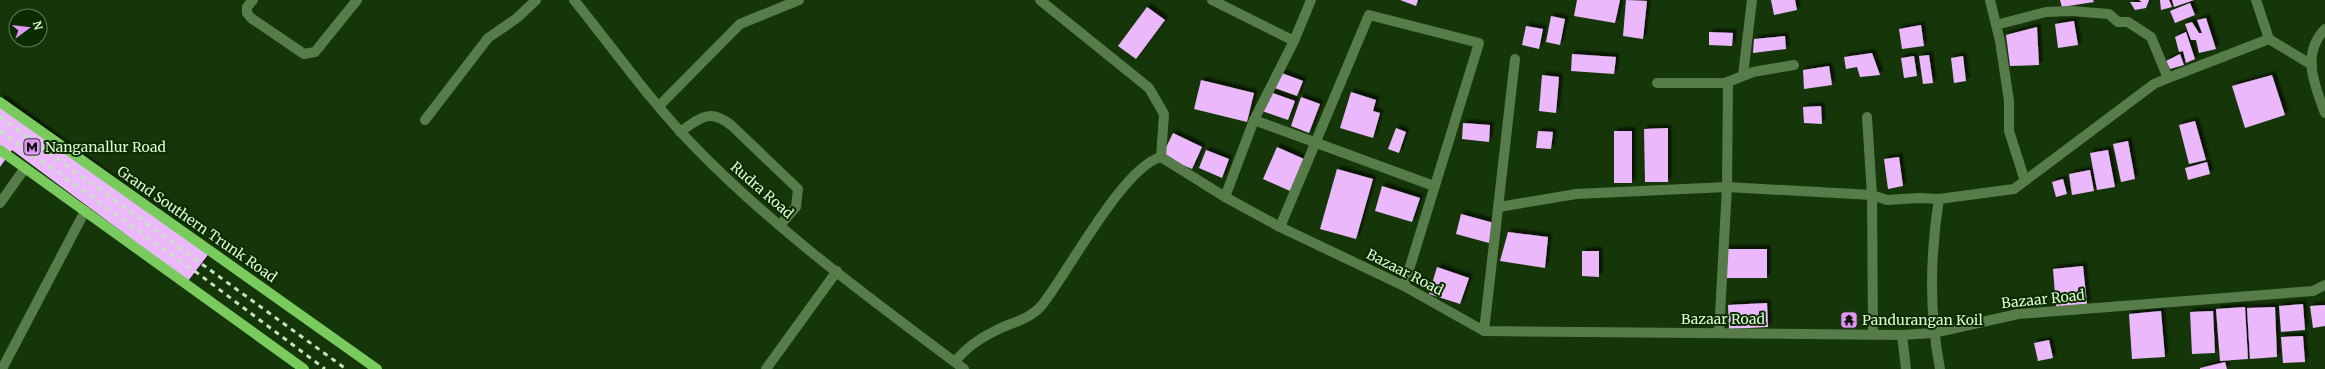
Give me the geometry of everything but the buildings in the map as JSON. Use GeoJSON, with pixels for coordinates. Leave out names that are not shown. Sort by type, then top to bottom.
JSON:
{"type":"FeatureCollection","features":[{"type":"Feature","properties":{"kind":"main road","name":"Grand Southern Trunk Road"},"geometry":{"type":"LineString","coordinates":[[0,102],[377,369]]}},
{"type":"Feature","properties":{"kind":"main road"},"geometry":{"type":"LineString","coordinates":[[0,150],[304,369]]}},
{"type":"Feature","properties":{"kind":"street"},"geometry":{"type":"LineString","coordinates":[[254,0],[247,7],[247,12],[250,18],[304,54],[315,52],[357,0]]}},
{"type":"Feature","properties":{"kind":"street"},"geometry":{"type":"LineString","coordinates":[[425,120],[488,38],[517,18],[536,0]]}},
{"type":"Feature","properties":{"kind":"street","name":"Rudra Road"},"geometry":{"type":"LineString","coordinates":[[574,0],[680,132],[737,188],[837,270],[964,369]]}},
{"type":"Feature","properties":{"kind":"street"},"geometry":{"type":"LineString","coordinates":[[659,106],[740,24],[799,0]]}},
{"type":"Feature","properties":{"kind":"street"},"geometry":{"type":"LineString","coordinates":[[955,362],[962,352],[975,341],[1026,318],[1042,306],[1098,223],[1135,174],[1145,164],[1161,157],[1164,114],[1149,88],[1040,0]]}},
{"type":"Feature","properties":{"kind":"street"},"geometry":{"type":"LineString","coordinates":[[1212,0],[1294,41]]}},
{"type":"Feature","properties":{"kind":"street"},"geometry":{"type":"LineString","coordinates":[[1225,197],[1254,120],[1294,41],[1311,0]]}},
{"type":"Feature","properties":{"kind":"street"},"geometry":{"type":"LineString","coordinates":[[1743,75],[1752,0]]}},
{"type":"Feature","properties":{"kind":"street"},"geometry":{"type":"LineString","coordinates":[[1990,0],[1996,25],[2009,101],[2009,131],[2025,181]]}},
{"type":"Feature","properties":{"kind":"street"},"geometry":{"type":"LineString","coordinates":[[2256,0],[2269,38],[2312,66]]}},
{"type":"Feature","properties":{"kind":"street"},"geometry":{"type":"LineString","coordinates":[[1996,25],[2046,12],[2089,11],[2109,14],[2118,22],[2128,22],[2151,37],[2168,78]]}},
{"type":"Feature","properties":{"kind":"street"},"geometry":{"type":"LineString","coordinates":[[1280,227],[1369,15],[1479,43],[1404,286]]}},
{"type":"Feature","properties":{"kind":"street"},"geometry":{"type":"LineString","coordinates":[[2325,29],[2314,43],[2312,51],[2312,66],[2325,113]]}},
{"type":"Feature","properties":{"kind":"street"},"geometry":{"type":"LineString","coordinates":[[1498,207],[1576,194],[1727,187],[1872,195],[1887,200],[1920,198],[1939,199],[2014,189],[2154,84],[2269,38]]}},
{"type":"Feature","properties":{"kind":"street"},"geometry":{"type":"LineString","coordinates":[[1484,331],[1515,59]]}},
{"type":"Feature","properties":{"kind":"street"},"geometry":{"type":"LineString","coordinates":[[1656,83],[1728,82],[1743,75],[1794,66]]}},
{"type":"Feature","properties":{"kind":"street"},"geometry":{"type":"LineString","coordinates":[[1719,333],[1727,187],[1728,82]]}},
{"type":"Feature","properties":{"kind":"street"},"geometry":{"type":"LineString","coordinates":[[680,132],[701,117],[719,116],[731,125],[798,188],[796,207],[780,224]]}},
{"type":"Feature","properties":{"kind":"street"},"geometry":{"type":"LineString","coordinates":[[1867,117],[1872,195],[1873,334]]}},
{"type":"Feature","properties":{"kind":"street"},"geometry":{"type":"LineString","coordinates":[[1254,120],[1434,186]]}},
{"type":"Feature","properties":{"kind":"street","name":"Bazaar Road"},"geometry":{"type":"LineString","coordinates":[[1161,157],[1225,197],[1280,227],[1404,286],[1484,331],[1902,335],[1933,332],[2018,314],[2313,291],[2325,285]]}},
{"type":"Feature","properties":{"kind":"street"},"geometry":{"type":"LineString","coordinates":[[0,203],[25,168]]}},
{"type":"Feature","properties":{"kind":"street"},"geometry":{"type":"LineString","coordinates":[[1939,199],[1932,241],[1933,332],[1940,369]]}},
{"type":"Feature","properties":{"kind":"street"},"geometry":{"type":"LineString","coordinates":[[2,369],[85,211]]}},
{"type":"Feature","properties":{"kind":"street"},"geometry":{"type":"LineString","coordinates":[[766,369],[837,270]]}},
{"type":"Feature","properties":{"kind":"street"},"geometry":{"type":"LineString","coordinates":[[1902,335],[1906,369]]}},
{"type":"Feature","properties":{"kind":"railway"},"geometry":{"type":"LineString","coordinates":[[0,117],[346,369]]}},
{"type":"Feature","properties":{"kind":"railway"},"geometry":{"type":"LineString","coordinates":[[0,131],[200,275],[325,369]]}},
{"type":"Feature","properties":{"kind":"place","name":"Nanganallur Road"},"geometry":{"type":"Point","coordinates":[32,147]}},
{"type":"Feature","properties":{"kind":"place","name":"Pandurangan Koil"},"geometry":{"type":"Point","coordinates":[1849,320]}}]}
